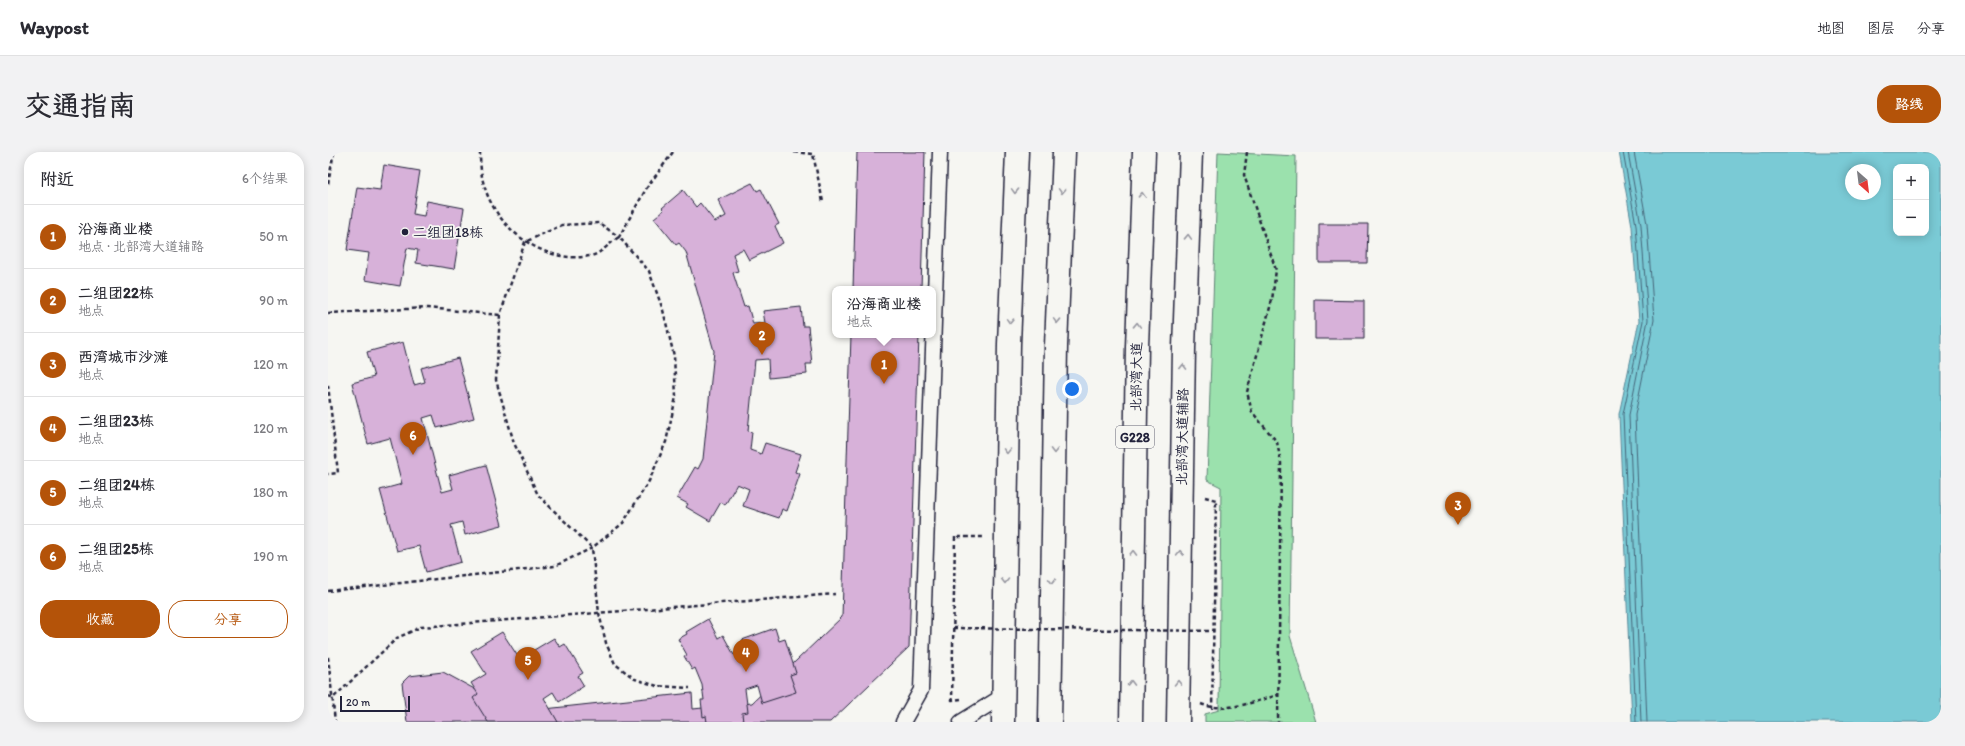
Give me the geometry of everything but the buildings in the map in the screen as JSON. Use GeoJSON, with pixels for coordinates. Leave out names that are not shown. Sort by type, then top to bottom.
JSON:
{"type":"FeatureCollection","features":[{"type":"Feature","properties":{"kind":"main road"},"geometry":{"type":"LineString","coordinates":[[1003,722],[1009,344],[1017,152]]}},
{"type":"Feature","properties":{"kind":"main road"},"geometry":{"type":"LineString","coordinates":[[1050,722],[1056,354],[1064,152]]}},
{"type":"Feature","properties":{"kind":"main road","name":"北部湾大道"},"geometry":{"type":"LineString","coordinates":[[1130,722],[1137,347],[1144,152]]}},
{"type":"Feature","properties":{"kind":"main road","name":"北部湾大道辅路"},"geometry":{"type":"LineString","coordinates":[[1178,722],[1184,348],[1191,152]]}},
{"type":"Feature","properties":{"kind":"lane"},"geometry":{"type":"LineString","coordinates":[[936,286],[940,152]]}},
{"type":"Feature","properties":{"kind":"lane"},"geometry":{"type":"LineString","coordinates":[[903,722],[922,690],[934,338]]}},
{"type":"Feature","properties":{"kind":"lane"},"geometry":{"type":"LineString","coordinates":[[961,722],[1003,696]]}},
{"type":"Feature","properties":{"kind":"path"},"geometry":{"type":"LineString","coordinates":[[328,184],[334,152]]}},
{"type":"Feature","properties":{"kind":"path"},"geometry":{"type":"LineString","coordinates":[[480,152],[485,189],[501,220],[525,242],[544,252],[562,257],[594,254],[618,237],[646,189],[673,152]]}},
{"type":"Feature","properties":{"kind":"path"},"geometry":{"type":"LineString","coordinates":[[794,152],[814,153],[823,202]]}},
{"type":"Feature","properties":{"kind":"path"},"geometry":{"type":"LineString","coordinates":[[1247,152],[1244,175],[1276,270],[1272,300],[1247,392],[1252,412],[1277,442],[1281,463],[1278,722]]}},
{"type":"Feature","properties":{"kind":"path"},"geometry":{"type":"LineString","coordinates":[[328,592],[556,566],[592,548],[623,523],[649,482],[666,442],[676,397],[674,356],[663,310],[649,272],[618,237],[599,223],[562,225],[525,242],[500,315],[496,380],[514,443],[538,495],[592,548],[599,613],[606,643],[615,664],[635,680],[657,686],[690,688]]}},
{"type":"Feature","properties":{"kind":"path"},"geometry":{"type":"LineString","coordinates":[[328,313],[427,308],[500,315]]}},
{"type":"Feature","properties":{"kind":"path"},"geometry":{"type":"LineString","coordinates":[[328,385],[338,473],[328,474]]}},
{"type":"Feature","properties":{"kind":"path"},"geometry":{"type":"LineString","coordinates":[[1212,708],[1216,500]]}},
{"type":"Feature","properties":{"kind":"path"},"geometry":{"type":"LineString","coordinates":[[952,700],[955,537],[1006,538]]}},
{"type":"Feature","properties":{"kind":"path"},"geometry":{"type":"LineString","coordinates":[[333,698],[397,638],[421,628],[835,594]]}},
{"type":"Feature","properties":{"kind":"path"},"geometry":{"type":"LineString","coordinates":[[953,628],[1214,632]]}},
{"type":"Feature","properties":{"kind":"path"},"geometry":{"type":"LineString","coordinates":[[328,657],[335,722]]}},
{"type":"Feature","properties":{"kind":"path"},"geometry":{"type":"LineString","coordinates":[[1178,696],[1212,708],[1251,703],[1278,694]]}},
{"type":"Feature","properties":{"kind":"path"},"geometry":{"type":"LineString","coordinates":[[328,696],[333,698]]}},
{"type":"Feature","properties":{"kind":"green space"},"geometry":{"type":"Polygon","coordinates":[[[1218,152],[1296,156],[1290,636],[1316,722],[1205,722],[1205,714],[1219,710],[1221,487],[1207,480],[1218,152]]]}},
{"type":"Feature","properties":{"kind":"water"},"geometry":{"type":"Polygon","coordinates":[[[1619,152],[1941,152],[1941,722],[1632,722],[1619,414],[1639,321],[1632,226],[1619,152]]]}},
{"type":"Feature","properties":{"kind":"place","name":"二组团18栋"},"geometry":{"type":"Point","coordinates":[405,232]}},
{"type":"Feature","properties":{"kind":"place","name":"二组团22栋"},"geometry":{"type":"Point","coordinates":[762,355]}},
{"type":"Feature","properties":{"kind":"place","name":"沿海商业楼"},"geometry":{"type":"Point","coordinates":[884,384]}},
{"type":"Feature","properties":{"kind":"place","name":"二组团25栋"},"geometry":{"type":"Point","coordinates":[413,455]}},
{"type":"Feature","properties":{"kind":"place","name":"西湾城市沙滩"},"geometry":{"type":"Point","coordinates":[1458,525]}},
{"type":"Feature","properties":{"kind":"place","name":"二组团23栋"},"geometry":{"type":"Point","coordinates":[746,672]}},
{"type":"Feature","properties":{"kind":"place","name":"二组团24栋"},"geometry":{"type":"Point","coordinates":[528,680]}}]}
